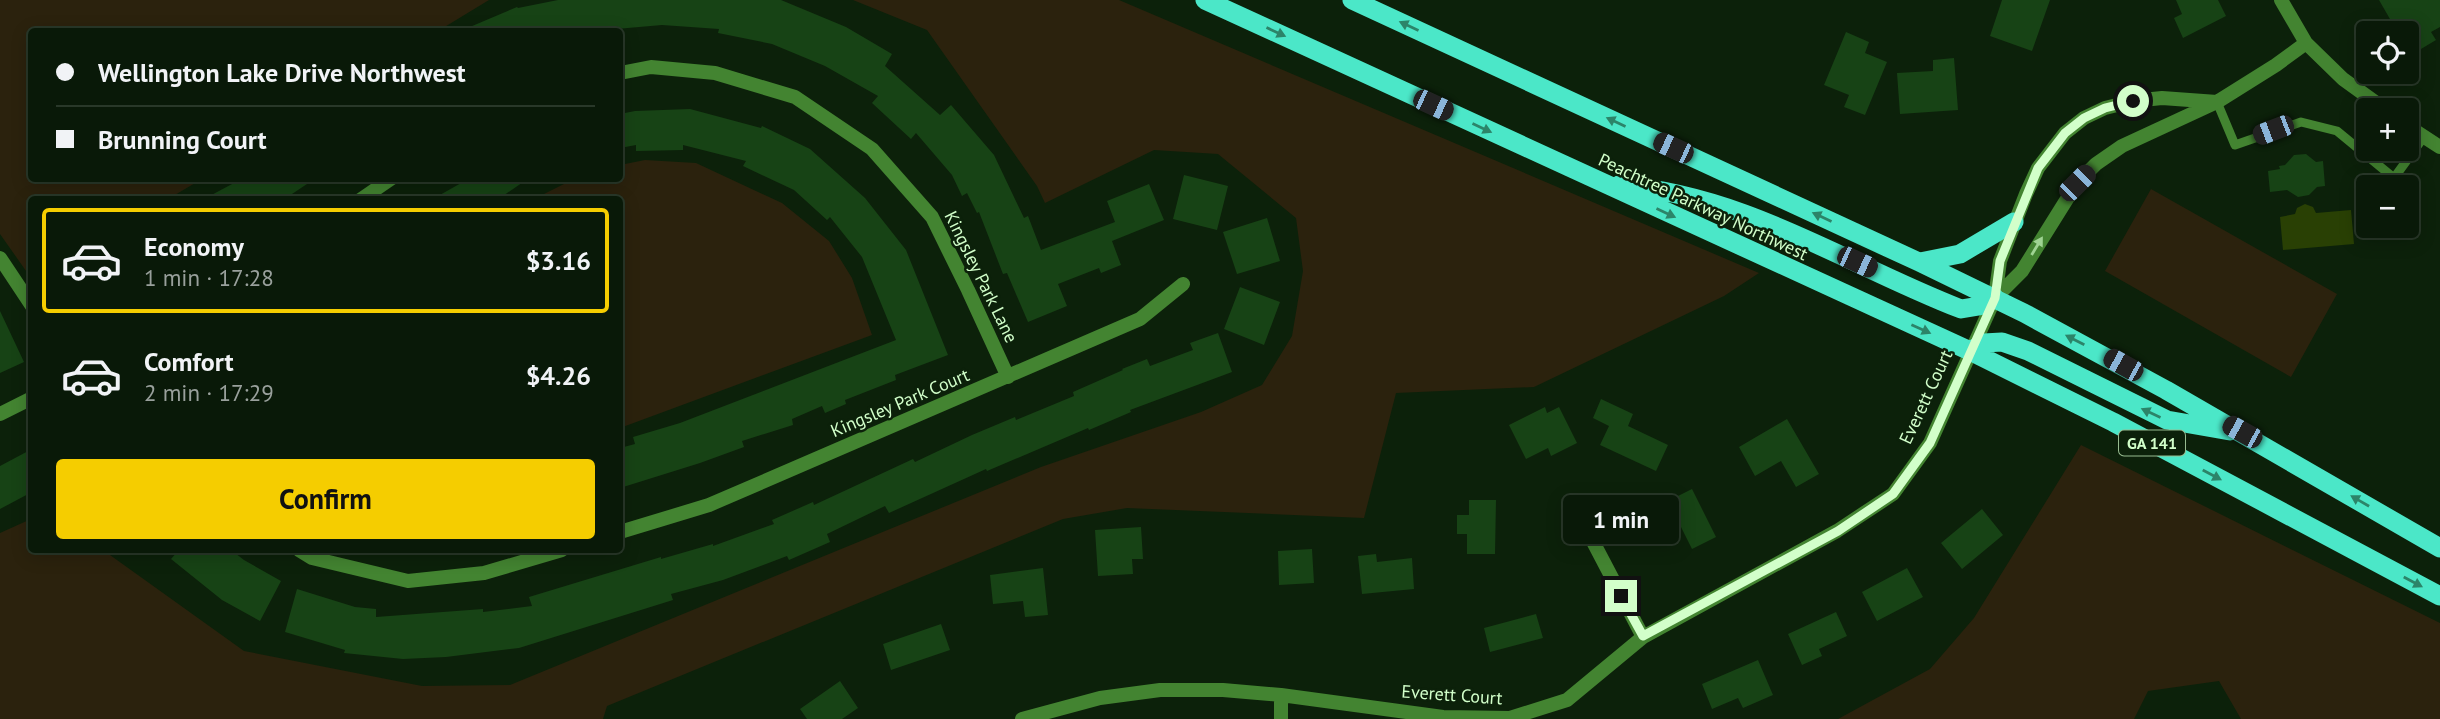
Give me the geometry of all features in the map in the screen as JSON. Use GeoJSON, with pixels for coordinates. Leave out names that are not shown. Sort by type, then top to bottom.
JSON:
{"type":"FeatureCollection","features":[{"type":"Feature","properties":{"kind":"highway","name":"Peachtree Parkway Northwest"},"geometry":{"type":"LineString","coordinates":[[1205,0],[1970,351],[2113,422],[2440,596]]}},
{"type":"Feature","properties":{"kind":"highway","name":"GA 141"},"geometry":{"type":"LineString","coordinates":[[1352,0],[1995,298],[2101,353],[2242,432],[2440,548]]}},
{"type":"Feature","properties":{"kind":"highway"},"geometry":{"type":"LineString","coordinates":[[1604,184],[1682,194],[1739,211],[1782,227],[1961,309],[1979,306],[1995,298]]}},
{"type":"Feature","properties":{"kind":"highway"},"geometry":{"type":"LineString","coordinates":[[1919,262],[1959,254],[2014,222]]}},
{"type":"Feature","properties":{"kind":"highway"},"geometry":{"type":"LineString","coordinates":[[1970,351],[1984,343],[2002,342],[2028,351],[2167,420],[2242,432]]}},
{"type":"Feature","properties":{"kind":"street"},"geometry":{"type":"LineString","coordinates":[[2281,0],[2306,43],[2343,79],[2369,98]]}},
{"type":"Feature","properties":{"kind":"street"},"geometry":{"type":"LineString","coordinates":[[1995,298],[2022,271],[2077,183],[2096,164],[2122,146],[2217,102],[2306,43]]}},
{"type":"Feature","properties":{"kind":"street","name":"Kingsley Park Lane"},"geometry":{"type":"LineString","coordinates":[[623,72],[651,67],[715,74],[796,97],[872,149],[932,217],[1008,377]]}},
{"type":"Feature","properties":{"kind":"street"},"geometry":{"type":"LineString","coordinates":[[1995,298],[2000,261],[2014,222],[2038,168],[2065,133],[2084,118],[2105,108],[2133,101],[2162,98],[2217,102]]}},
{"type":"Feature","properties":{"kind":"street"},"geometry":{"type":"LineString","coordinates":[[2419,135],[2440,147]]}},
{"type":"Feature","properties":{"kind":"street"},"geometry":{"type":"LineString","coordinates":[[366,196],[386,182]]}},
{"type":"Feature","properties":{"kind":"street"},"geometry":{"type":"LineString","coordinates":[[0,258],[28,300]]}},
{"type":"Feature","properties":{"kind":"street","name":"Kingsley Park Court"},"geometry":{"type":"LineString","coordinates":[[623,531],[709,505],[1140,319],[1183,284]]}},
{"type":"Feature","properties":{"kind":"street","name":"Everett Court"},"geometry":{"type":"LineString","coordinates":[[1022,719],[1100,698],[1160,690],[1223,690],[1281,695],[1443,717],[1510,718],[1567,700],[1643,636],[1838,531],[1893,494],[1930,443],[1995,298]]}},
{"type":"Feature","properties":{"kind":"street"},"geometry":{"type":"LineString","coordinates":[[0,414],[28,400]]}},
{"type":"Feature","properties":{"kind":"street"},"geometry":{"type":"LineString","coordinates":[[1588,534],[1643,636]]}},
{"type":"Feature","properties":{"kind":"street"},"geometry":{"type":"LineString","coordinates":[[304,553],[312,558],[408,581],[484,573],[552,553]]}},
{"type":"Feature","properties":{"kind":"street"},"geometry":{"type":"LineString","coordinates":[[1280,719],[1281,695]]}},
{"type":"Feature","properties":{"kind":"lane"},"geometry":{"type":"LineString","coordinates":[[2217,102],[2235,145],[2301,122],[2337,131],[2394,177],[2423,138]]}},
{"type":"Feature","properties":{"kind":"shaded area"},"geometry":{"type":"Polygon","coordinates":[[[0,0],[489,0],[443,28],[28,28],[28,182],[197,182],[173,196],[28,196],[28,274],[0,234],[0,0]]]}},
{"type":"Feature","properties":{"kind":"shaded area"},"geometry":{"type":"Polygon","coordinates":[[[853,0],[1119,0],[1759,273],[1724,296],[1534,387],[1396,393],[1364,518],[1127,508],[1063,519],[607,706],[603,719],[0,719],[0,533],[28,520],[28,553],[107,553],[244,651],[422,686],[510,685],[1041,467],[1201,412],[1262,385],[1292,336],[1303,271],[1296,218],[1218,154],[1154,150],[1045,203],[1037,186],[927,30],[853,0]]]}},
{"type":"Feature","properties":{"kind":"shaded area"},"geometry":{"type":"Polygon","coordinates":[[[645,160],[696,163],[782,203],[829,241],[852,278],[872,335],[623,427],[623,196],[540,196],[568,182],[623,182],[623,164],[645,160]]]}},
{"type":"Feature","properties":{"kind":"shaded area"},"geometry":{"type":"Polygon","coordinates":[[[2151,189],[2337,294],[2291,377],[2105,271],[2151,189]]]}},
{"type":"Feature","properties":{"kind":"shaded area"},"geometry":{"type":"Polygon","coordinates":[[[2305,204],[2313,207],[2316,213],[2351,210],[2354,244],[2283,250],[2280,217],[2295,214],[2297,208],[2305,204]]]}},
{"type":"Feature","properties":{"kind":"shaded area"},"geometry":{"type":"Polygon","coordinates":[[[2081,445],[2440,623],[2440,719],[2241,719],[2219,681],[2148,691],[2134,719],[1838,719],[1930,669],[1974,618],[2081,445]]]}},
{"type":"Feature","properties":{"kind":"building"},"geometry":{"type":"Polygon","coordinates":[[[558,0],[781,0],[846,27],[892,54],[885,66],[940,115],[951,105],[994,155],[1024,218],[1028,216],[1041,250],[1115,222],[1107,201],[1149,184],[1164,220],[1112,241],[1121,265],[1101,273],[1099,268],[1058,284],[1067,306],[1028,322],[1007,273],[1003,274],[979,212],[977,213],[967,193],[962,196],[952,175],[916,133],[911,139],[872,103],[878,96],[825,66],[772,44],[718,33],[719,29],[662,25],[623,28],[467,28],[518,8],[558,0]]]}},
{"type":"Feature","properties":{"kind":"building"},"geometry":{"type":"Polygon","coordinates":[[[2002,0],[2050,0],[2032,51],[1990,36],[2002,0]]]}},
{"type":"Feature","properties":{"kind":"building"},"geometry":{"type":"Polygon","coordinates":[[[2176,0],[2218,0],[2226,16],[2183,38],[2174,18],[2182,14],[2176,0]]]}},
{"type":"Feature","properties":{"kind":"building"},"geometry":{"type":"Polygon","coordinates":[[[2379,0],[2440,0],[2440,27],[2431,32],[2436,40],[2419,50],[2419,21],[2391,21],[2379,0]]]}},
{"type":"Feature","properties":{"kind":"building"},"geometry":{"type":"Polygon","coordinates":[[[1846,32],[1869,42],[1865,53],[1887,62],[1865,115],[1844,107],[1849,95],[1824,85],[1846,32]]]}},
{"type":"Feature","properties":{"kind":"building"},"geometry":{"type":"Polygon","coordinates":[[[1954,58],[1958,110],[1900,114],[1897,73],[1933,71],[1933,60],[1954,58]]]}},
{"type":"Feature","properties":{"kind":"building"},"geometry":{"type":"Polygon","coordinates":[[[690,109],[761,128],[762,126],[810,149],[865,198],[906,250],[948,355],[895,375],[896,380],[845,400],[846,404],[825,413],[822,406],[792,419],[793,425],[742,441],[744,447],[623,487],[623,447],[635,444],[633,437],[680,423],[896,340],[862,257],[830,217],[827,220],[794,190],[743,166],[746,161],[683,145],[683,150],[636,151],[636,145],[623,147],[623,113],[690,109]]]}},
{"type":"Feature","properties":{"kind":"building"},"geometry":{"type":"Polygon","coordinates":[[[2306,154],[2316,162],[2323,161],[2325,186],[2317,187],[2309,195],[2298,197],[2287,190],[2270,192],[2268,171],[2280,169],[2279,166],[2285,165],[2294,155],[2306,154]]]}},
{"type":"Feature","properties":{"kind":"building"},"geometry":{"type":"Polygon","coordinates":[[[1184,175],[1228,186],[1217,230],[1173,219],[1184,175]]]}},
{"type":"Feature","properties":{"kind":"building"},"geometry":{"type":"Polygon","coordinates":[[[310,182],[289,196],[210,196],[234,183],[310,182]]]}},
{"type":"Feature","properties":{"kind":"building"},"geometry":{"type":"Polygon","coordinates":[[[463,182],[523,182],[503,196],[438,196],[463,182]]]}},
{"type":"Feature","properties":{"kind":"building"},"geometry":{"type":"Polygon","coordinates":[[[1267,218],[1280,261],[1237,274],[1223,232],[1267,218]]]}},
{"type":"Feature","properties":{"kind":"building"},"geometry":{"type":"Polygon","coordinates":[[[1240,287],[1280,302],[1264,345],[1224,329],[1240,287]]]}},
{"type":"Feature","properties":{"kind":"building"},"geometry":{"type":"Polygon","coordinates":[[[0,311],[24,362],[0,373],[0,311]]]}},
{"type":"Feature","properties":{"kind":"building"},"geometry":{"type":"Polygon","coordinates":[[[1218,333],[1232,372],[1130,410],[1131,412],[1089,430],[1088,428],[987,471],[986,469],[889,513],[885,506],[827,534],[830,542],[789,560],[787,556],[723,580],[671,594],[673,600],[519,648],[446,657],[403,659],[344,653],[345,650],[285,632],[297,589],[355,607],[376,609],[376,617],[483,609],[483,612],[532,606],[529,597],[661,557],[713,546],[774,524],[772,520],[813,502],[814,505],[913,459],[915,462],[1015,417],[1016,420],[1074,396],[1073,392],[1122,369],[1147,359],[1150,366],[1193,350],[1190,343],[1218,333]]]}},
{"type":"Feature","properties":{"kind":"building"},"geometry":{"type":"Polygon","coordinates":[[[1601,399],[1633,414],[1628,426],[1668,445],[1656,471],[1600,445],[1609,426],[1593,418],[1601,399]]]}},
{"type":"Feature","properties":{"kind":"building"},"geometry":{"type":"Polygon","coordinates":[[[1545,407],[1547,413],[1559,407],[1577,443],[1551,456],[1548,448],[1526,459],[1509,425],[1545,407]]]}},
{"type":"Feature","properties":{"kind":"building"},"geometry":{"type":"Polygon","coordinates":[[[1787,419],[1819,474],[1796,487],[1781,461],[1755,476],[1739,447],[1787,419]]]}},
{"type":"Feature","properties":{"kind":"building"},"geometry":{"type":"Polygon","coordinates":[[[28,451],[28,494],[0,509],[0,466],[28,451]]]}},
{"type":"Feature","properties":{"kind":"building"},"geometry":{"type":"Polygon","coordinates":[[[1692,489],[1716,537],[1692,549],[1668,501],[1692,489]]]}},
{"type":"Feature","properties":{"kind":"building"},"geometry":{"type":"Polygon","coordinates":[[[1469,500],[1496,500],[1495,554],[1467,554],[1467,534],[1457,534],[1457,515],[1469,515],[1469,500]]]}},
{"type":"Feature","properties":{"kind":"building"},"geometry":{"type":"Polygon","coordinates":[[[1982,509],[2003,535],[1962,569],[1941,543],[1982,509]]]}},
{"type":"Feature","properties":{"kind":"building"},"geometry":{"type":"Polygon","coordinates":[[[1141,527],[1143,559],[1132,559],[1133,574],[1098,576],[1095,530],[1141,527]]]}},
{"type":"Feature","properties":{"kind":"building"},"geometry":{"type":"Polygon","coordinates":[[[1312,549],[1314,583],[1279,585],[1278,551],[1312,549]]]}},
{"type":"Feature","properties":{"kind":"building"},"geometry":{"type":"Polygon","coordinates":[[[176,553],[235,553],[281,581],[260,621],[222,600],[171,559],[176,553]]]}},
{"type":"Feature","properties":{"kind":"building"},"geometry":{"type":"Polygon","coordinates":[[[1376,554],[1377,562],[1412,558],[1414,589],[1362,594],[1358,556],[1376,554]]]}},
{"type":"Feature","properties":{"kind":"building"},"geometry":{"type":"Polygon","coordinates":[[[1043,568],[1048,615],[1025,617],[1023,601],[993,604],[990,575],[1043,568]]]}},
{"type":"Feature","properties":{"kind":"building"},"geometry":{"type":"Polygon","coordinates":[[[1907,568],[1923,597],[1877,621],[1862,592],[1907,568]]]}},
{"type":"Feature","properties":{"kind":"building"},"geometry":{"type":"Polygon","coordinates":[[[1836,612],[1847,636],[1819,649],[1822,656],[1802,665],[1788,634],[1836,612]]]}},
{"type":"Feature","properties":{"kind":"building"},"geometry":{"type":"Polygon","coordinates":[[[1536,614],[1543,638],[1490,652],[1484,628],[1536,614]]]}},
{"type":"Feature","properties":{"kind":"building"},"geometry":{"type":"Polygon","coordinates":[[[941,624],[950,650],[891,670],[883,644],[941,624]]]}},
{"type":"Feature","properties":{"kind":"building"},"geometry":{"type":"Polygon","coordinates":[[[1758,660],[1773,695],[1743,708],[1738,698],[1712,709],[1702,684],[1758,660]]]}},
{"type":"Feature","properties":{"kind":"building"},"geometry":{"type":"Polygon","coordinates":[[[840,681],[858,708],[842,719],[807,719],[800,709],[840,681]]]}},
{"type":"Feature","properties":{"kind":"route"},"geometry":{"type":"LineString","coordinates":[[1621,596],[1643,636],[1838,531],[1893,494],[1930,443],[1995,298],[2000,261],[2038,168],[2065,133],[2084,118],[2105,108],[2133,101]]}}]}
